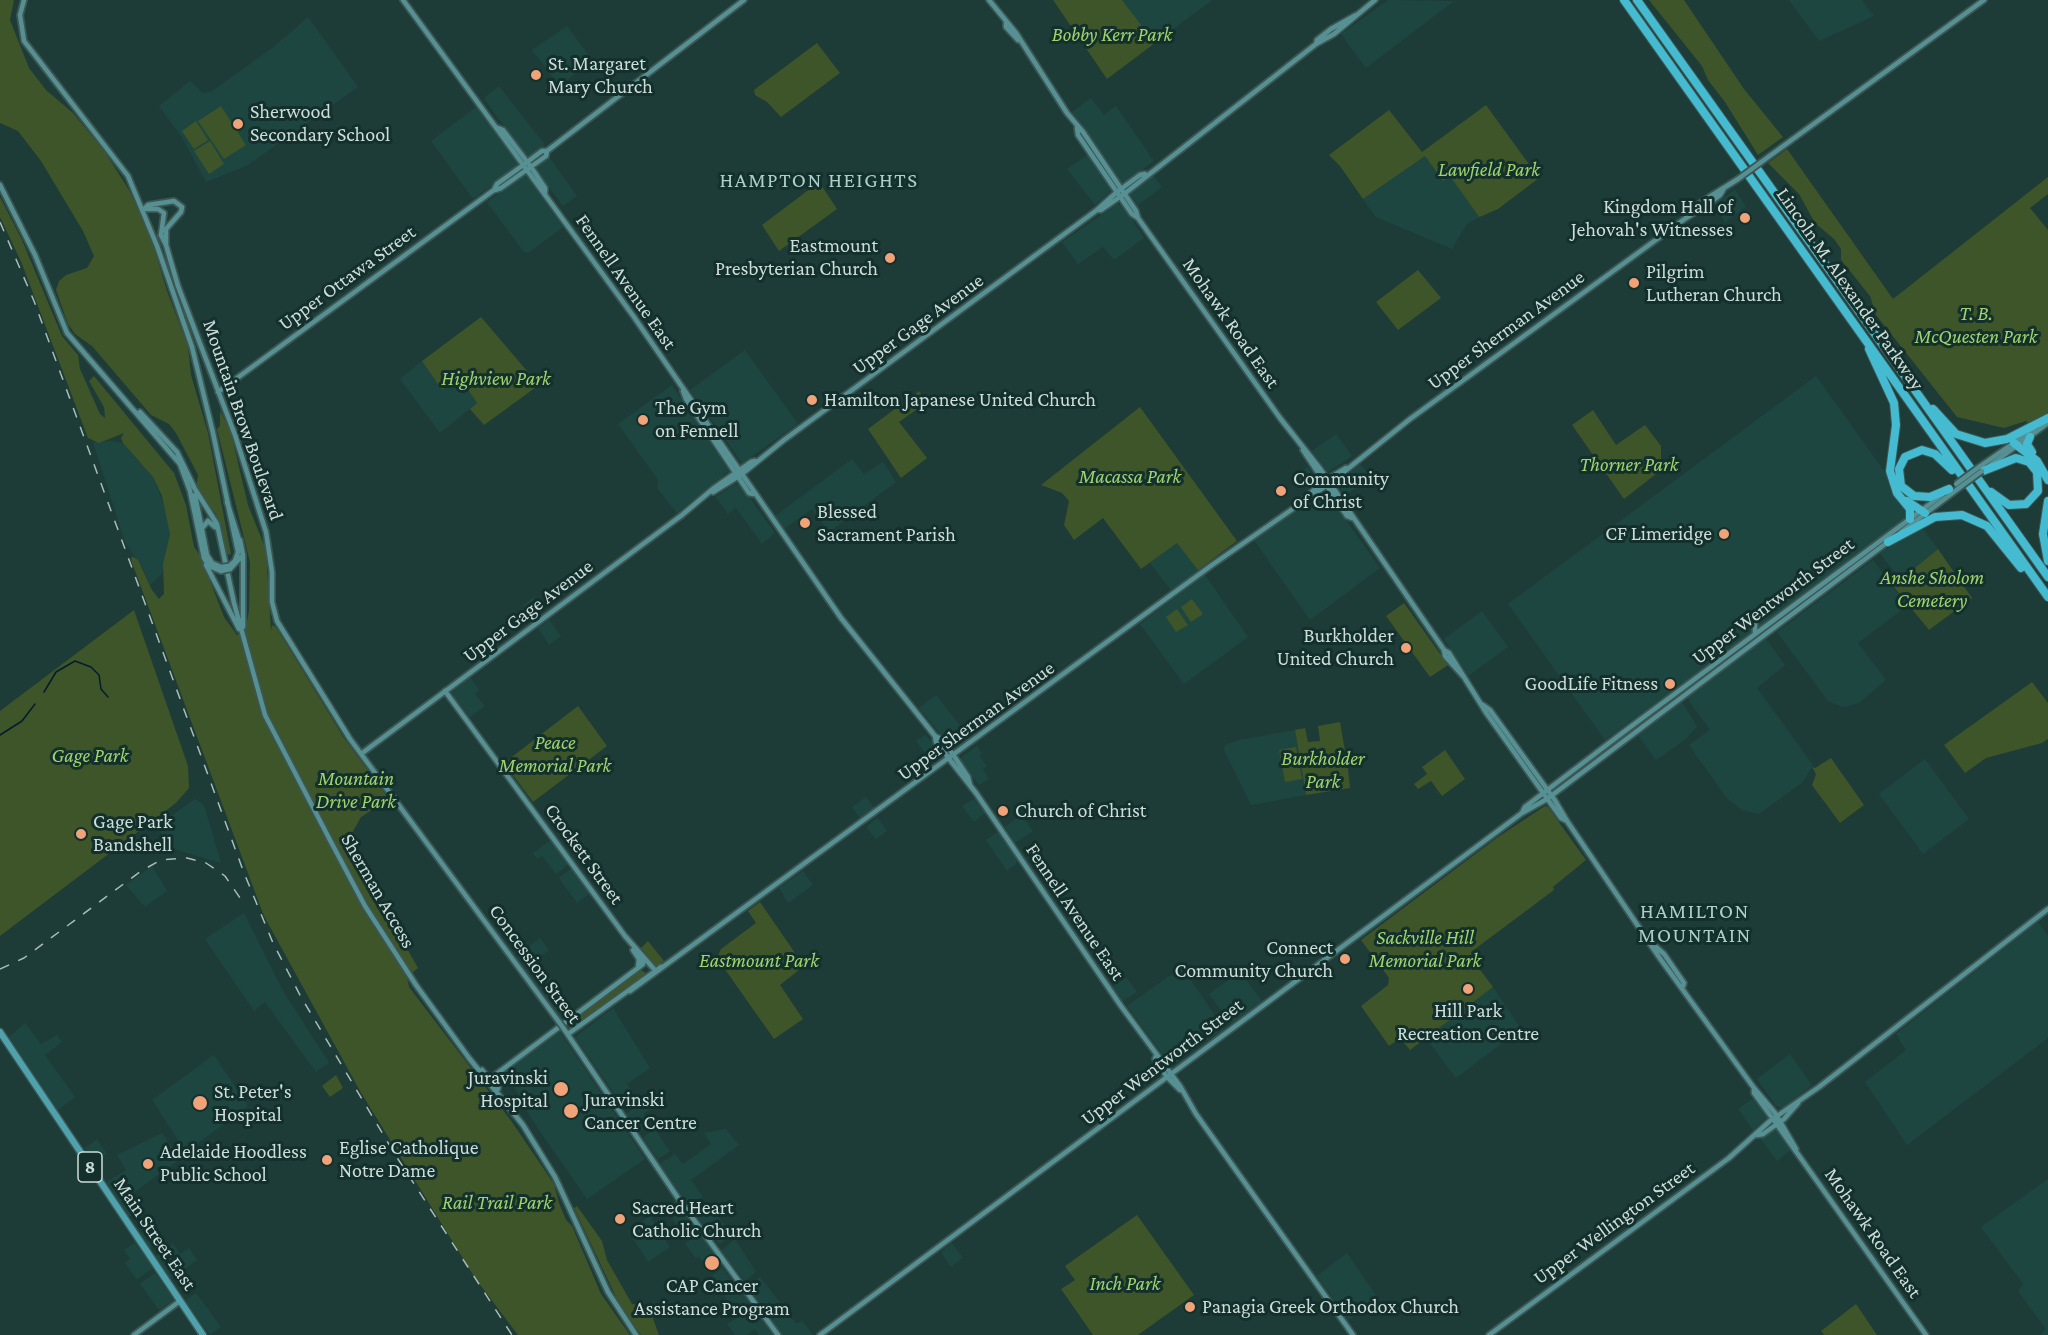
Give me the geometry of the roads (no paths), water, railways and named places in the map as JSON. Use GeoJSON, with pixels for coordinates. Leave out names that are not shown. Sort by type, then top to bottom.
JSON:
{"type":"FeatureCollection","features":[{"type":"Feature","properties":{"kind":"highway","name":"Lincoln M. Alexander Parkway"},"geometry":{"type":"LineString","coordinates":[[1622,0],[2048,597]]}},
{"type":"Feature","properties":{"kind":"highway","name":"Lincoln M. Alexander Parkway"},"geometry":{"type":"LineString","coordinates":[[1639,2],[2048,577]]}},
{"type":"Feature","properties":{"kind":"highway"},"geometry":{"type":"LineString","coordinates":[[1861,315],[1942,420],[1963,437],[1979,442],[2002,441],[2048,418]]}},
{"type":"Feature","properties":{"kind":"highway"},"geometry":{"type":"LineString","coordinates":[[1867,342],[1894,403],[1896,425],[1890,471],[1896,493],[1910,509],[1910,519]]}},
{"type":"Feature","properties":{"kind":"highway"},"geometry":{"type":"LineString","coordinates":[[2030,437],[2028,447],[2045,467],[2048,479]]}},
{"type":"Feature","properties":{"kind":"highway"},"geometry":{"type":"LineString","coordinates":[[2016,444],[2037,461],[2048,479]]}},
{"type":"Feature","properties":{"kind":"highway"},"geometry":{"type":"LineString","coordinates":[[1955,487],[1928,498],[1910,494],[1903,488],[1899,479],[1902,460],[1914,452],[1930,452],[1939,456],[1970,489]]}},
{"type":"Feature","properties":{"kind":"highway"},"geometry":{"type":"LineString","coordinates":[[1965,463],[1997,497],[2009,505],[2026,504],[2038,491],[2037,472],[2025,460],[2007,459],[1981,470]]}},
{"type":"Feature","properties":{"kind":"highway"},"geometry":{"type":"LineString","coordinates":[[1893,484],[1922,512]]}},
{"type":"Feature","properties":{"kind":"highway"},"geometry":{"type":"LineString","coordinates":[[2048,501],[2043,534],[2048,561]]}},
{"type":"Feature","properties":{"kind":"highway"},"geometry":{"type":"LineString","coordinates":[[1886,540],[1935,516],[1955,514],[1968,516],[1987,526],[2048,602]]}},
{"type":"Feature","properties":{"kind":"main road"},"geometry":{"type":"LineString","coordinates":[[24,0],[20,25],[27,47],[128,176],[146,210],[148,222],[192,347],[238,552],[230,568]]}},
{"type":"Feature","properties":{"kind":"main road","name":"Fennell Avenue East"},"geometry":{"type":"LineString","coordinates":[[403,0],[498,128],[499,133],[545,188],[545,193],[682,388],[686,399],[841,618],[968,777],[970,785],[1156,1056],[1155,1059],[1180,1090],[1353,1335]]}},
{"type":"Feature","properties":{"kind":"main road","name":"Upper Ottawa Street"},"geometry":{"type":"LineString","coordinates":[[218,392],[495,190],[498,184],[526,166],[542,151],[547,151],[744,0]]}},
{"type":"Feature","properties":{"kind":"main road","name":"Mohawk Road East"},"geometry":{"type":"LineString","coordinates":[[989,0],[1077,128],[1083,132],[1120,193],[1136,211],[1138,218],[1327,482],[1347,516],[1352,518],[1444,650],[1445,656],[1463,676],[1546,791],[1561,818],[1566,821],[1654,945],[1670,972],[1683,986],[1754,1088],[1760,1091],[1796,1149],[1926,1335]]}},
{"type":"Feature","properties":{"kind":"main road","name":"Upper Gage Avenue"},"geometry":{"type":"LineString","coordinates":[[361,754],[1097,210],[1098,206],[1120,193],[1140,175],[1145,174],[1316,44],[1334,34],[1375,0]]}},
{"type":"Feature","properties":{"kind":"main road","name":"Upper Sherman Avenue"},"geometry":{"type":"LineString","coordinates":[[566,1032],[630,991],[951,758],[1984,0]]}},
{"type":"Feature","properties":{"kind":"main road"},"geometry":{"type":"LineString","coordinates":[[0,185],[34,255],[67,333],[172,453],[184,472],[204,558],[243,635]]}},
{"type":"Feature","properties":{"kind":"main road"},"geometry":{"type":"LineString","coordinates":[[146,210],[148,205],[174,201],[181,205],[181,212],[166,229],[166,245]]}},
{"type":"Feature","properties":{"kind":"main road","name":"Mountain Brow Boulevard"},"geometry":{"type":"LineString","coordinates":[[146,210],[158,209],[164,213],[161,234],[178,286],[236,435],[266,532],[272,572],[273,609]]}},
{"type":"Feature","properties":{"kind":"main road"},"geometry":{"type":"LineString","coordinates":[[123,396],[183,461],[198,497],[217,524],[243,635]]}},
{"type":"Feature","properties":{"kind":"main road","name":"Upper Wentworth Street"},"geometry":{"type":"LineString","coordinates":[[1522,813],[1525,807],[1841,568],[1886,540],[2048,418]]}},
{"type":"Feature","properties":{"kind":"main road","name":"Upper Wentworth Street"},"geometry":{"type":"LineString","coordinates":[[2016,444],[2030,437],[2048,423]]}},
{"type":"Feature","properties":{"kind":"main road"},"geometry":{"type":"LineString","coordinates":[[193,486],[208,558],[212,564],[221,569]]}},
{"type":"Feature","properties":{"kind":"main road","name":"Upper Wentworth Street"},"geometry":{"type":"LineString","coordinates":[[820,1335],[1522,813],[1549,797],[1868,558],[1910,519],[1955,487]]}},
{"type":"Feature","properties":{"kind":"main road"},"geometry":{"type":"LineString","coordinates":[[226,500],[243,555],[243,635]]}},
{"type":"Feature","properties":{"kind":"main road"},"geometry":{"type":"LineString","coordinates":[[202,530],[207,522],[215,524],[238,626]]}},
{"type":"Feature","properties":{"kind":"main road"},"geometry":{"type":"LineString","coordinates":[[204,558],[210,566],[221,569],[230,568],[241,558],[240,540]]}},
{"type":"Feature","properties":{"kind":"main road"},"geometry":{"type":"LineString","coordinates":[[1841,568],[1854,568]]}},
{"type":"Feature","properties":{"kind":"main road"},"geometry":{"type":"LineString","coordinates":[[1802,607],[1818,586]]}},
{"type":"Feature","properties":{"kind":"main road","name":"Concession Street"},"geometry":{"type":"LineString","coordinates":[[273,609],[281,629],[341,726],[559,1022],[674,1193],[778,1335]]}},
{"type":"Feature","properties":{"kind":"main road"},"geometry":{"type":"LineString","coordinates":[[1754,635],[1757,627],[1755,617]]}},
{"type":"Feature","properties":{"kind":"main road","name":"Sherman Access"},"geometry":{"type":"LineString","coordinates":[[243,635],[265,715],[359,896],[463,1051],[503,1100]]}},
{"type":"Feature","properties":{"kind":"main road","name":"Crockett Street"},"geometry":{"type":"LineString","coordinates":[[445,691],[636,950],[654,969]]}},
{"type":"Feature","properties":{"kind":"main road","name":"Upper Wellington Street"},"geometry":{"type":"LineString","coordinates":[[1489,1335],[1777,1120],[1792,1104],[1798,1103],[2048,909]]}},
{"type":"Feature","properties":{"kind":"main road"},"geometry":{"type":"LineString","coordinates":[[636,950],[639,968]]}},
{"type":"Feature","properties":{"kind":"main road"},"geometry":{"type":"LineString","coordinates":[[488,1080],[639,968],[644,966],[654,969],[663,966]]}},
{"type":"Feature","properties":{"kind":"main road"},"geometry":{"type":"LineString","coordinates":[[639,968],[645,969],[651,976]]}},
{"type":"Feature","properties":{"kind":"main road","name":"Main Street East"},"geometry":{"type":"LineString","coordinates":[[0,1032],[203,1335]]}},
{"type":"Feature","properties":{"kind":"main road","name":"Sherman Access"},"geometry":{"type":"LineString","coordinates":[[463,1051],[478,1066],[523,1125],[555,1177],[608,1292],[636,1335]]}},
{"type":"Feature","properties":{"kind":"main road"},"geometry":{"type":"LineString","coordinates":[[478,1066],[492,1072],[504,1067]]}},
{"type":"Feature","properties":{"kind":"main road"},"geometry":{"type":"LineString","coordinates":[[499,1093],[497,1079],[504,1067]]}},
{"type":"Feature","properties":{"kind":"main road"},"geometry":{"type":"LineString","coordinates":[[134,1335],[180,1301]]}},
{"type":"Feature","properties":{"kind":"waterway"},"geometry":{"type":"LineString","coordinates":[[44,692],[56,672],[75,661],[91,667],[99,675],[101,689],[108,697]]}},
{"type":"Feature","properties":{"kind":"waterway"},"geometry":{"type":"LineString","coordinates":[[0,735],[22,721],[35,704]]}},
{"type":"Feature","properties":{"kind":"railway"},"geometry":{"type":"LineString","coordinates":[[0,222],[34,301],[244,873],[273,943],[301,997],[396,1156],[512,1335]]}},
{"type":"Feature","properties":{"kind":"railway"},"geometry":{"type":"LineString","coordinates":[[0,969],[24,958],[141,871],[161,860],[187,858],[206,863],[225,876],[240,898]]}},
{"type":"Feature","properties":{"kind":"place","name":"St. Margaret Mary Church"},"geometry":{"type":"Point","coordinates":[536,75]}},
{"type":"Feature","properties":{"kind":"place","name":"Sherwood Secondary School"},"geometry":{"type":"Point","coordinates":[238,124]}},
{"type":"Feature","properties":{"kind":"place","name":"Kingdom Hall of Jehovah's Witnesses"},"geometry":{"type":"Point","coordinates":[1745,218]}},
{"type":"Feature","properties":{"kind":"place","name":"Eastmount Presbyterian Church"},"geometry":{"type":"Point","coordinates":[890,258]}},
{"type":"Feature","properties":{"kind":"place","name":"Pilgrim Lutheran Church"},"geometry":{"type":"Point","coordinates":[1634,283]}},
{"type":"Feature","properties":{"kind":"place","name":"Hamilton Japanese United Church"},"geometry":{"type":"Point","coordinates":[812,400]}},
{"type":"Feature","properties":{"kind":"place","name":"The Gym on Fennell"},"geometry":{"type":"Point","coordinates":[643,420]}},
{"type":"Feature","properties":{"kind":"place","name":"Community of Christ"},"geometry":{"type":"Point","coordinates":[1281,491]}},
{"type":"Feature","properties":{"kind":"place","name":"Blessed Sacrament Parish"},"geometry":{"type":"Point","coordinates":[805,523]}},
{"type":"Feature","properties":{"kind":"place","name":"CF Limeridge"},"geometry":{"type":"Point","coordinates":[1724,534]}},
{"type":"Feature","properties":{"kind":"place","name":"Burkholder United Church"},"geometry":{"type":"Point","coordinates":[1406,648]}},
{"type":"Feature","properties":{"kind":"place","name":"GoodLife Fitness"},"geometry":{"type":"Point","coordinates":[1670,684]}},
{"type":"Feature","properties":{"kind":"place","name":"Church of Christ"},"geometry":{"type":"Point","coordinates":[1003,811]}},
{"type":"Feature","properties":{"kind":"place","name":"Gage Park Bandshell"},"geometry":{"type":"Point","coordinates":[81,834]}},
{"type":"Feature","properties":{"kind":"place","name":"Connect Community Church"},"geometry":{"type":"Point","coordinates":[1345,959]}},
{"type":"Feature","properties":{"kind":"place","name":"Hill Park Recreation Centre"},"geometry":{"type":"Point","coordinates":[1468,989]}},
{"type":"Feature","properties":{"kind":"place","name":"Juravinski Hospital"},"geometry":{"type":"Point","coordinates":[561,1089]}},
{"type":"Feature","properties":{"kind":"place","name":"St. Peter's Hospital"},"geometry":{"type":"Point","coordinates":[200,1103]}},
{"type":"Feature","properties":{"kind":"place","name":"Juravinski Cancer Centre"},"geometry":{"type":"Point","coordinates":[571,1111]}},
{"type":"Feature","properties":{"kind":"place","name":"Eglise Catholique Notre Dame"},"geometry":{"type":"Point","coordinates":[327,1160]}},
{"type":"Feature","properties":{"kind":"place","name":"Adelaide Hoodless Public School"},"geometry":{"type":"Point","coordinates":[148,1164]}},
{"type":"Feature","properties":{"kind":"place","name":"Sacred Heart Catholic Church"},"geometry":{"type":"Point","coordinates":[620,1219]}},
{"type":"Feature","properties":{"kind":"place","name":"CAP Cancer Assistance Program"},"geometry":{"type":"Point","coordinates":[712,1263]}},
{"type":"Feature","properties":{"kind":"place","name":"Panagia Greek Orthodox Church"},"geometry":{"type":"Point","coordinates":[1190,1307]}},
{"type":"Feature","properties":{"kind":"district","name":"HAMPTON HEIGHTS"},"geometry":{"type":"Point","coordinates":[819,181]}},
{"type":"Feature","properties":{"kind":"district","name":"HAMILTON MOUNTAIN"},"geometry":{"type":"Point","coordinates":[1695,924]}},
{"type":"Feature","properties":{"kind":"park label","name":"Bobby Kerr Park"},"geometry":{"type":"Point","coordinates":[1112,35]}},
{"type":"Feature","properties":{"kind":"park label","name":"Lawfield Park"},"geometry":{"type":"Point","coordinates":[1489,170]}},
{"type":"Feature","properties":{"kind":"park label","name":"T. B. McQuesten Park"},"geometry":{"type":"Point","coordinates":[1976,326]}},
{"type":"Feature","properties":{"kind":"park label","name":"Highview Park"},"geometry":{"type":"Point","coordinates":[496,379]}},
{"type":"Feature","properties":{"kind":"park label","name":"Thorner Park"},"geometry":{"type":"Point","coordinates":[1629,465]}},
{"type":"Feature","properties":{"kind":"park label","name":"Macassa Park"},"geometry":{"type":"Point","coordinates":[1130,477]}},
{"type":"Feature","properties":{"kind":"park label","name":"Anshe Sholom Cemetery"},"geometry":{"type":"Point","coordinates":[1932,590]}},
{"type":"Feature","properties":{"kind":"park label","name":"Peace Memorial Park"},"geometry":{"type":"Point","coordinates":[555,754]}},
{"type":"Feature","properties":{"kind":"park label","name":"Gage Park"},"geometry":{"type":"Point","coordinates":[90,756]}},
{"type":"Feature","properties":{"kind":"park label","name":"Burkholder Park"},"geometry":{"type":"Point","coordinates":[1323,770]}},
{"type":"Feature","properties":{"kind":"park label","name":"Mountain Drive Park"},"geometry":{"type":"Point","coordinates":[356,790]}},
{"type":"Feature","properties":{"kind":"park label","name":"Sackville Hill Memorial Park"},"geometry":{"type":"Point","coordinates":[1425,950]}},
{"type":"Feature","properties":{"kind":"park label","name":"Eastmount Park"},"geometry":{"type":"Point","coordinates":[759,961]}},
{"type":"Feature","properties":{"kind":"park label","name":"Rail Trail Park"},"geometry":{"type":"Point","coordinates":[497,1203]}},
{"type":"Feature","properties":{"kind":"park label","name":"Inch Park"},"geometry":{"type":"Point","coordinates":[1125,1284]}}]}
